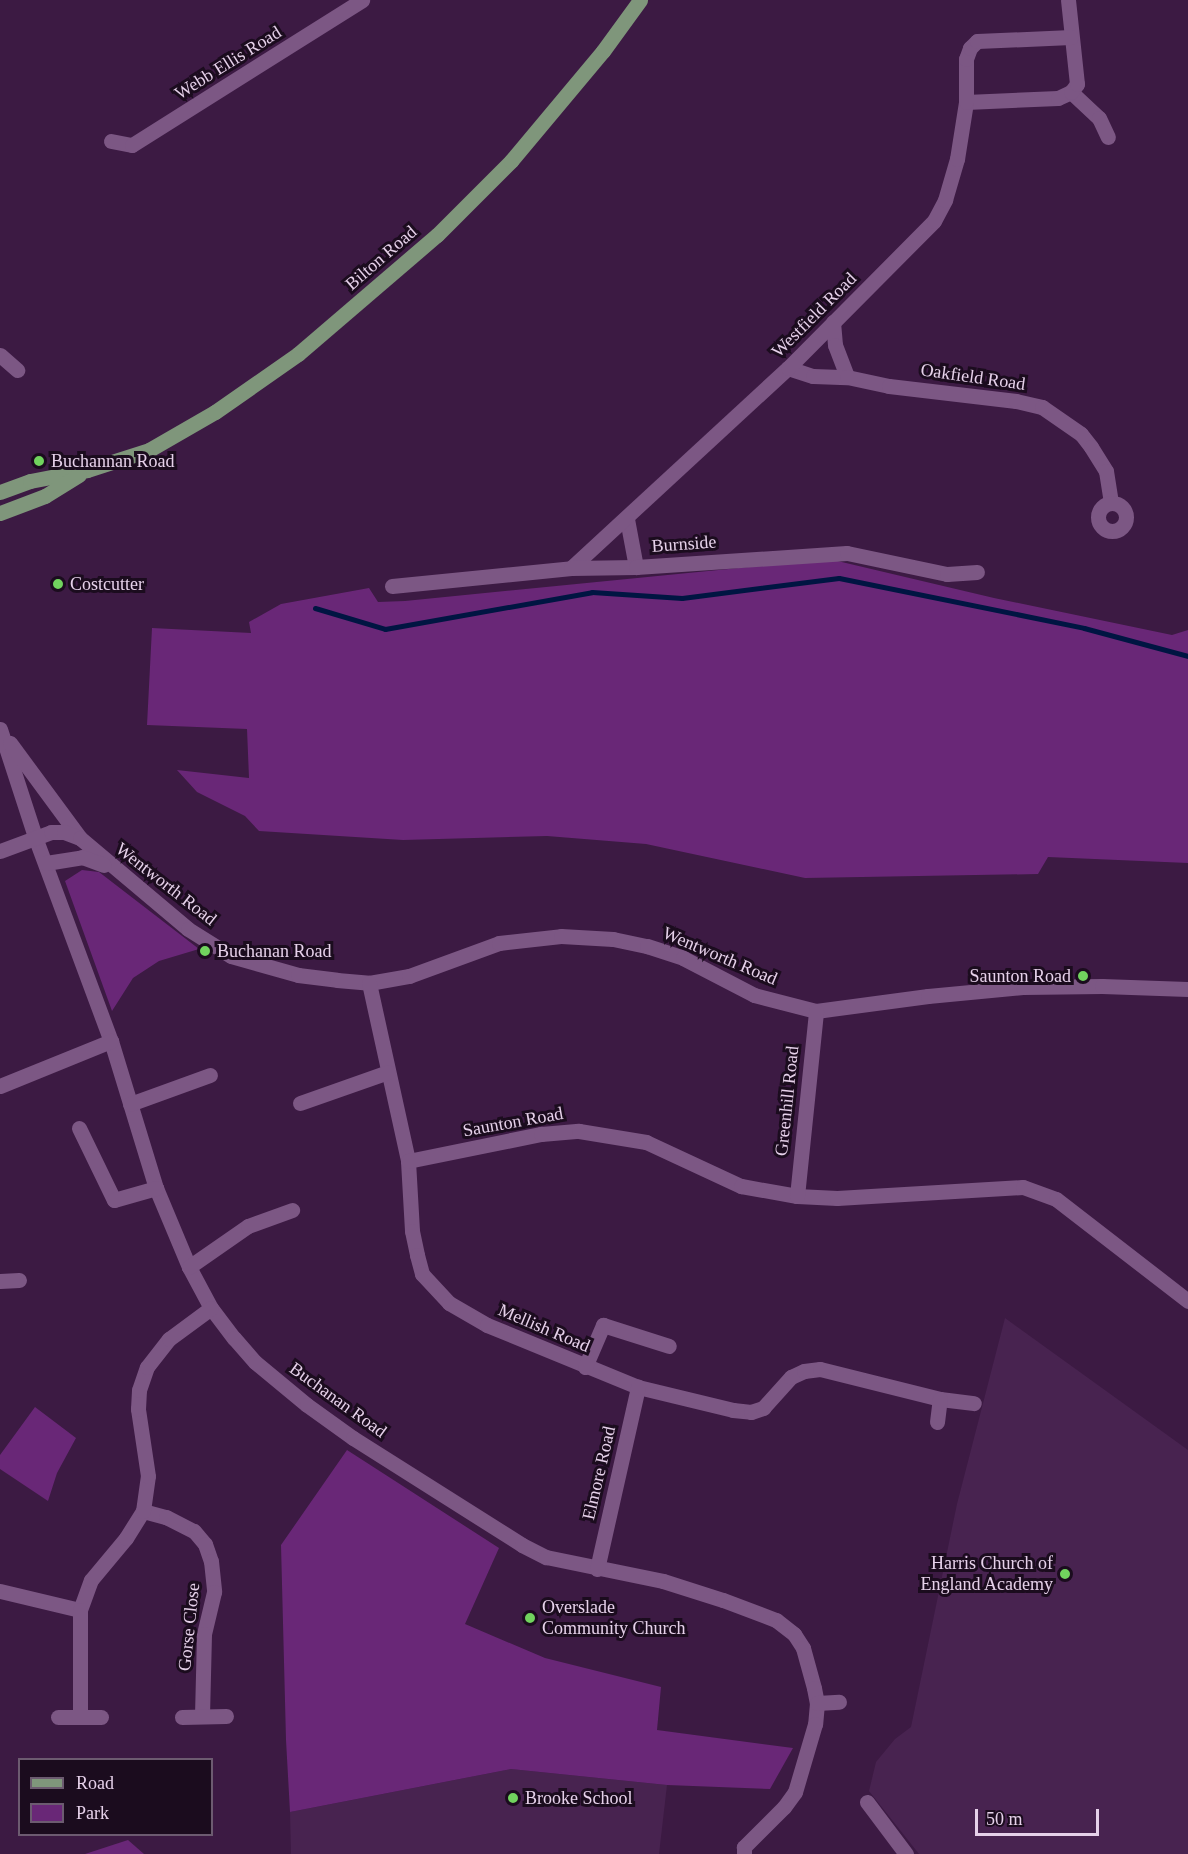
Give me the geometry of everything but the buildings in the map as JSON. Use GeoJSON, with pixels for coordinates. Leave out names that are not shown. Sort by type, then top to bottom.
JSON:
{"type":"FeatureCollection","features":[{"type":"Feature","properties":{"kind":"main road","name":"Bilton Road"},"geometry":{"type":"LineString","coordinates":[[0,492],[30,481],[87,470],[149,450],[215,412],[298,354],[437,235],[511,161],[603,51],[640,0]]}},
{"type":"Feature","properties":{"kind":"main road","name":"Bilton Road"},"geometry":{"type":"LineString","coordinates":[[0,513],[45,496],[87,470]]}},
{"type":"Feature","properties":{"kind":"street","name":"Webb Ellis Road"},"geometry":{"type":"LineString","coordinates":[[111,141],[132,145],[362,0]]}},
{"type":"Feature","properties":{"kind":"street"},"geometry":{"type":"LineString","coordinates":[[966,102],[1058,98],[1071,92],[1077,84],[1068,0]]}},
{"type":"Feature","properties":{"kind":"street","name":"Westfield Road"},"geometry":{"type":"LineString","coordinates":[[571,568],[627,519],[788,368],[934,221],[945,200],[957,159],[966,102],[966,59],[977,41],[1071,37]]}},
{"type":"Feature","properties":{"kind":"street"},"geometry":{"type":"LineString","coordinates":[[1071,92],[1099,118],[1108,137]]}},
{"type":"Feature","properties":{"kind":"street"},"geometry":{"type":"LineString","coordinates":[[833,322],[835,345],[847,377]]}},
{"type":"Feature","properties":{"kind":"street"},"geometry":{"type":"LineString","coordinates":[[0,355],[17,370]]}},
{"type":"Feature","properties":{"kind":"street","name":"Oakfield Road"},"geometry":{"type":"LineString","coordinates":[[788,368],[813,376],[847,377],[889,386],[1016,401],[1042,407],[1081,434],[1091,447],[1106,471],[1111,503]]}},
{"type":"Feature","properties":{"kind":"street"},"geometry":{"type":"LineString","coordinates":[[627,519],[636,567]]}},
{"type":"Feature","properties":{"kind":"street","name":"Burnside"},"geometry":{"type":"LineString","coordinates":[[392,586],[571,568],[636,567],[847,553],[946,574],[977,572]]}},
{"type":"Feature","properties":{"kind":"street","name":"Buchanan Road"},"geometry":{"type":"LineString","coordinates":[[0,730],[35,837],[111,1041],[156,1188],[189,1268],[211,1308],[255,1362],[308,1405],[354,1438],[522,1545],[546,1557],[663,1581],[776,1620],[794,1634],[803,1648],[817,1702],[815,1724],[795,1792],[744,1847],[744,1854]]}},
{"type":"Feature","properties":{"kind":"street","name":"Wentworth Road"},"geometry":{"type":"LineString","coordinates":[[0,730],[80,838],[112,868],[188,929],[231,956],[298,975],[369,983],[409,976],[499,943],[561,936],[613,939],[647,946],[683,958],[754,995],[816,1011],[928,996],[1023,987],[1102,986],[1188,989]]}},
{"type":"Feature","properties":{"kind":"street"},"geometry":{"type":"LineString","coordinates":[[0,851],[51,832],[64,832],[80,838]]}},
{"type":"Feature","properties":{"kind":"street"},"geometry":{"type":"LineString","coordinates":[[46,863],[57,859],[82,857],[112,868]]}},
{"type":"Feature","properties":{"kind":"street","name":"Mellish Road"},"geometry":{"type":"LineString","coordinates":[[369,983],[408,1161],[412,1231],[422,1274],[449,1303],[487,1325],[638,1387],[751,1412],[764,1408],[791,1377],[804,1371],[820,1369],[940,1399],[974,1403]]}},
{"type":"Feature","properties":{"kind":"street","name":"Greenhill Road"},"geometry":{"type":"LineString","coordinates":[[797,1196],[816,1011]]}},
{"type":"Feature","properties":{"kind":"street"},"geometry":{"type":"LineString","coordinates":[[0,1086],[111,1041]]}},
{"type":"Feature","properties":{"kind":"street"},"geometry":{"type":"LineString","coordinates":[[300,1103],[388,1072]]}},
{"type":"Feature","properties":{"kind":"street"},"geometry":{"type":"LineString","coordinates":[[130,1104],[210,1075]]}},
{"type":"Feature","properties":{"kind":"street"},"geometry":{"type":"LineString","coordinates":[[79,1128],[114,1200],[156,1188]]}},
{"type":"Feature","properties":{"kind":"street","name":"Saunton Road"},"geometry":{"type":"LineString","coordinates":[[408,1161],[541,1134],[579,1131],[646,1142],[741,1186],[797,1196],[837,1198],[1023,1187],[1056,1199],[1188,1301]]}},
{"type":"Feature","properties":{"kind":"street"},"geometry":{"type":"LineString","coordinates":[[189,1268],[248,1226],[292,1209]]}},
{"type":"Feature","properties":{"kind":"street"},"geometry":{"type":"LineString","coordinates":[[0,1281],[19,1280]]}},
{"type":"Feature","properties":{"kind":"street"},"geometry":{"type":"LineString","coordinates":[[80,1718],[80,1610],[91,1580],[126,1538],[143,1511],[148,1476],[138,1409],[141,1383],[147,1366],[169,1338],[211,1308]]}},
{"type":"Feature","properties":{"kind":"street"},"geometry":{"type":"LineString","coordinates":[[585,1366],[603,1326],[669,1346]]}},
{"type":"Feature","properties":{"kind":"street","name":"Elmore Road"},"geometry":{"type":"LineString","coordinates":[[597,1569],[638,1387]]}},
{"type":"Feature","properties":{"kind":"street"},"geometry":{"type":"LineString","coordinates":[[937,1422],[940,1399]]}},
{"type":"Feature","properties":{"kind":"street","name":"Gorse Close"},"geometry":{"type":"LineString","coordinates":[[143,1511],[166,1517],[194,1531],[205,1544],[211,1561],[214,1592],[204,1634],[202,1716]]}},
{"type":"Feature","properties":{"kind":"street"},"geometry":{"type":"LineString","coordinates":[[0,1591],[80,1610]]}},
{"type":"Feature","properties":{"kind":"street"},"geometry":{"type":"LineString","coordinates":[[817,1702],[839,1702]]}},
{"type":"Feature","properties":{"kind":"street"},"geometry":{"type":"LineString","coordinates":[[182,1717],[226,1716]]}},
{"type":"Feature","properties":{"kind":"street"},"geometry":{"type":"LineString","coordinates":[[58,1717],[101,1718]]}},
{"type":"Feature","properties":{"kind":"street"},"geometry":{"type":"LineString","coordinates":[[867,1802],[906,1854]]}},
{"type":"Feature","properties":{"kind":"shaded area","name":"Harris Church of England Academy"},"geometry":{"type":"Polygon","coordinates":[[[1005,1318],[1188,1450],[1188,1854],[919,1854],[869,1791],[876,1762],[895,1739],[911,1727],[957,1504],[1005,1318]]]}},
{"type":"Feature","properties":{"kind":"shaded area","name":"Brooke School"},"geometry":{"type":"Polygon","coordinates":[[[511,1769],[667,1785],[659,1854],[291,1854],[290,1812],[511,1769]]]}},
{"type":"Feature","properties":{"kind":"green space"},"geometry":{"type":"Polygon","coordinates":[[[829,559],[994,598],[1172,635],[1188,630],[1188,863],[1048,857],[1038,874],[805,878],[646,844],[547,836],[403,840],[259,831],[245,816],[197,792],[177,770],[249,778],[247,729],[147,725],[152,628],[251,633],[249,622],[281,604],[369,588],[378,602],[405,601],[829,559]]]}},
{"type":"Feature","properties":{"kind":"green space"},"geometry":{"type":"Polygon","coordinates":[[[82,870],[99,872],[199,949],[159,961],[133,978],[112,1011],[65,881],[82,870]]]}},
{"type":"Feature","properties":{"kind":"green space"},"geometry":{"type":"Polygon","coordinates":[[[35,1407],[76,1438],[57,1473],[48,1501],[0,1469],[0,1455],[35,1407]]]}},
{"type":"Feature","properties":{"kind":"green space"},"geometry":{"type":"Polygon","coordinates":[[[347,1450],[499,1548],[465,1624],[545,1658],[661,1687],[657,1730],[793,1748],[770,1789],[667,1785],[511,1769],[290,1812],[281,1545],[347,1450]]]}},
{"type":"Feature","properties":{"kind":"green space"},"geometry":{"type":"Polygon","coordinates":[[[128,1840],[144,1854],[85,1854],[128,1840]]]}},
{"type":"Feature","properties":{"kind":"waterway"},"geometry":{"type":"LineString","coordinates":[[315,608],[385,629],[592,592],[682,598],[839,578],[1084,628],[1188,656]]}},
{"type":"Feature","properties":{"kind":"place","name":"Buchannan Road"},"geometry":{"type":"Point","coordinates":[39,461]}},
{"type":"Feature","properties":{"kind":"place","name":"Costcutter"},"geometry":{"type":"Point","coordinates":[58,584]}},
{"type":"Feature","properties":{"kind":"place","name":"Buchanan Road"},"geometry":{"type":"Point","coordinates":[205,951]}},
{"type":"Feature","properties":{"kind":"place","name":"Saunton Road"},"geometry":{"type":"Point","coordinates":[1083,976]}},
{"type":"Feature","properties":{"kind":"place","name":"Harris Church of England Academy"},"geometry":{"type":"Point","coordinates":[1065,1574]}},
{"type":"Feature","properties":{"kind":"place","name":"Overslade Community Church"},"geometry":{"type":"Point","coordinates":[530,1618]}},
{"type":"Feature","properties":{"kind":"place","name":"Brooke School"},"geometry":{"type":"Point","coordinates":[513,1798]}}]}
